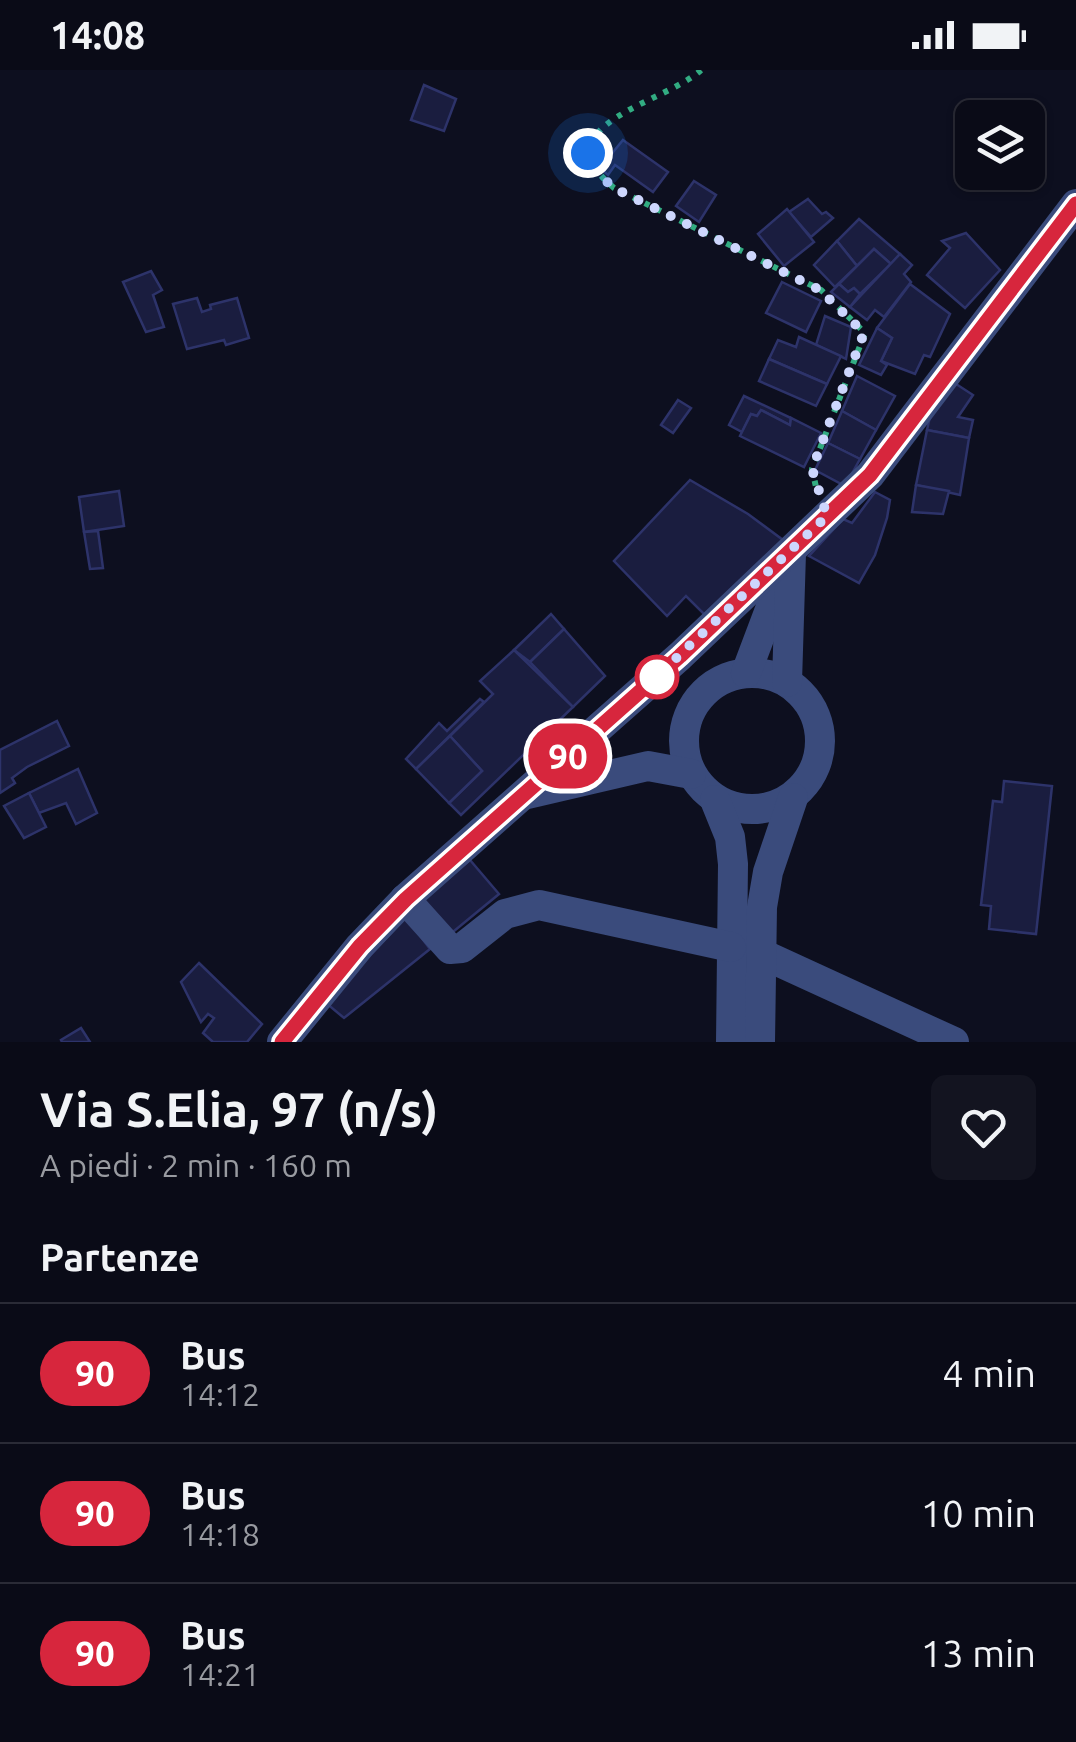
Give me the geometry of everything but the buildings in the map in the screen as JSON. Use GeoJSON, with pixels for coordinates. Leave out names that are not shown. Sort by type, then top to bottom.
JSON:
{"type":"FeatureCollection","features":[{"type":"Feature","properties":{"kind":"street"},"geometry":{"type":"LineString","coordinates":[[282,1042],[360,946],[406,899],[791,553],[870,475],[1076,204]]}},
{"type":"Feature","properties":{"kind":"street"},"geometry":{"type":"LineString","coordinates":[[746,673],[791,553]]}},
{"type":"Feature","properties":{"kind":"street"},"geometry":{"type":"LineString","coordinates":[[788,682],[791,553]]}},
{"type":"Feature","properties":{"kind":"street"},"geometry":{"type":"LineString","coordinates":[[715,800],[740,810],[768,809],[792,798],[811,778],[821,752],[820,724],[808,700],[788,682],[767,674],[746,673],[723,679],[704,692],[690,711],[684,734],[684,754],[691,774],[715,800],[730,836],[731,1042]]}},
{"type":"Feature","properties":{"kind":"street"},"geometry":{"type":"LineString","coordinates":[[648,766],[684,734]]}},
{"type":"Feature","properties":{"kind":"street"},"geometry":{"type":"LineString","coordinates":[[525,795],[648,766],[691,774]]}},
{"type":"Feature","properties":{"kind":"street"},"geometry":{"type":"LineString","coordinates":[[760,1042],[762,907],[768,872],[792,798]]}},
{"type":"Feature","properties":{"kind":"street"},"geometry":{"type":"LineString","coordinates":[[406,899],[450,949],[462,948],[505,914],[539,905],[732,947]]}},
{"type":"Feature","properties":{"kind":"street"},"geometry":{"type":"LineString","coordinates":[[762,954],[954,1042]]}},
{"type":"Feature","properties":{"kind":"path"},"geometry":{"type":"LineString","coordinates":[[701,70],[604,125],[588,153],[596,172],[614,188],[820,290],[864,333],[812,469],[827,516]]}},
{"type":"Feature","properties":{"kind":"bus line","name":"90"},"geometry":{"type":"LineString","coordinates":[[282,1042],[360,946],[406,899],[680,656],[870,475],[1076,204]]}},
{"type":"Feature","properties":{"kind":"route"},"geometry":{"type":"LineString","coordinates":[[588,153],[596,172],[614,188],[820,290],[864,333],[812,469],[827,516],[654,679],[657,677]]}}]}
